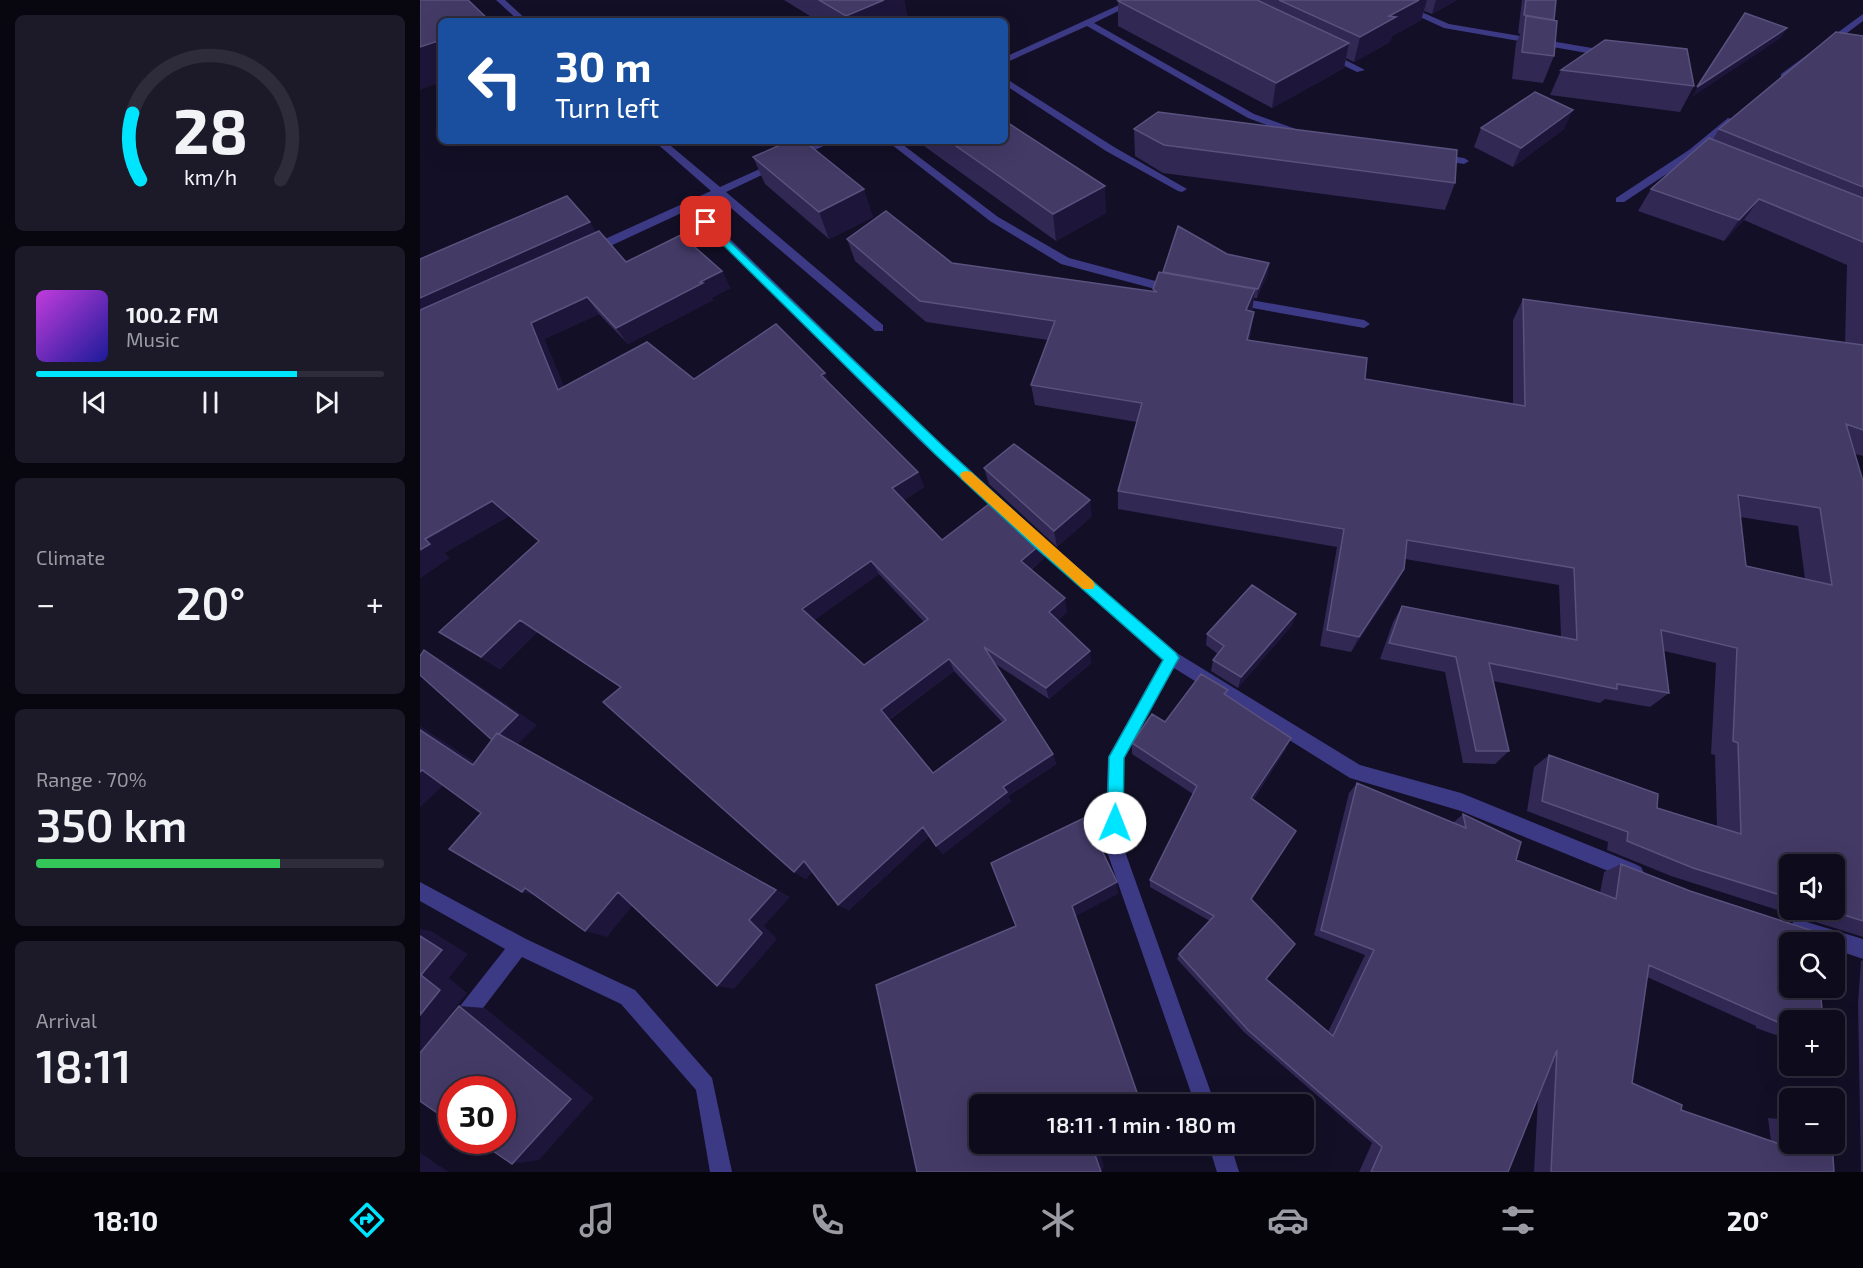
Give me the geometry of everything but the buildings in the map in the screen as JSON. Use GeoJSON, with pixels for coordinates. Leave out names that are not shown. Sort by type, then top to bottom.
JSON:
{"type":"FeatureCollection","features":[{"type":"Feature","properties":{"kind":"street"},"geometry":{"type":"LineString","coordinates":[[500,0],[521,18]]}},
{"type":"Feature","properties":{"kind":"street"},"geometry":{"type":"LineString","coordinates":[[1008,59],[1137,0]]}},
{"type":"Feature","properties":{"kind":"street"},"geometry":{"type":"LineString","coordinates":[[1387,0],[1447,26],[1623,56]]}},
{"type":"Feature","properties":{"kind":"street"},"geometry":{"type":"LineString","coordinates":[[1778,81],[1803,59],[1863,16]]}},
{"type":"Feature","properties":{"kind":"street"},"geometry":{"type":"LineString","coordinates":[[1088,23],[1251,116],[1312,137]]}},
{"type":"Feature","properties":{"kind":"street"},"geometry":{"type":"LineString","coordinates":[[1318,50],[1360,70]]}},
{"type":"Feature","properties":{"kind":"street"},"geometry":{"type":"LineString","coordinates":[[1008,83],[1110,149],[1182,189]]}},
{"type":"Feature","properties":{"kind":"street"},"geometry":{"type":"LineString","coordinates":[[1620,200],[1699,155],[1736,117]]}},
{"type":"Feature","properties":{"kind":"street"},"geometry":{"type":"LineString","coordinates":[[663,144],[879,328]]}},
{"type":"Feature","properties":{"kind":"street"},"geometry":{"type":"LineString","coordinates":[[581,255],[822,144]]}},
{"type":"Feature","properties":{"kind":"street"},"geometry":{"type":"LineString","coordinates":[[896,144],[994,219],[1065,261],[1187,293]]}},
{"type":"Feature","properties":{"kind":"street"},"geometry":{"type":"LineString","coordinates":[[1420,155],[1464,161]]}},
{"type":"Feature","properties":{"kind":"street"},"geometry":{"type":"LineString","coordinates":[[689,205],[925,437],[1042,545],[1171,658],[1356,772],[1461,802],[1648,878]]}},
{"type":"Feature","properties":{"kind":"street"},"geometry":{"type":"LineString","coordinates":[[1222,299],[1364,324]]}},
{"type":"Feature","properties":{"kind":"street"},"geometry":{"type":"LineString","coordinates":[[1171,658],[1116,757],[1114,846],[1201,1094]]}},
{"type":"Feature","properties":{"kind":"street"},"geometry":{"type":"LineString","coordinates":[[420,891],[519,946],[628,997],[705,1085],[721,1172]]}},
{"type":"Feature","properties":{"kind":"street"},"geometry":{"type":"LineString","coordinates":[[1784,924],[1863,949]]}},
{"type":"Feature","properties":{"kind":"street"},"geometry":{"type":"LineString","coordinates":[[448,1036],[519,946]]}},
{"type":"Feature","properties":{"kind":"street"},"geometry":{"type":"LineString","coordinates":[[1222,1154],[1228,1172]]}},
{"type":"Feature","properties":{"kind":"slow traffic"},"geometry":{"type":"LineString","coordinates":[[967,475],[1088,585]]}},
{"type":"Feature","properties":{"kind":"route"},"geometry":{"type":"LineString","coordinates":[[706,222],[942,452],[1042,545],[1171,658],[1116,757],[1115,823]]}}]}
